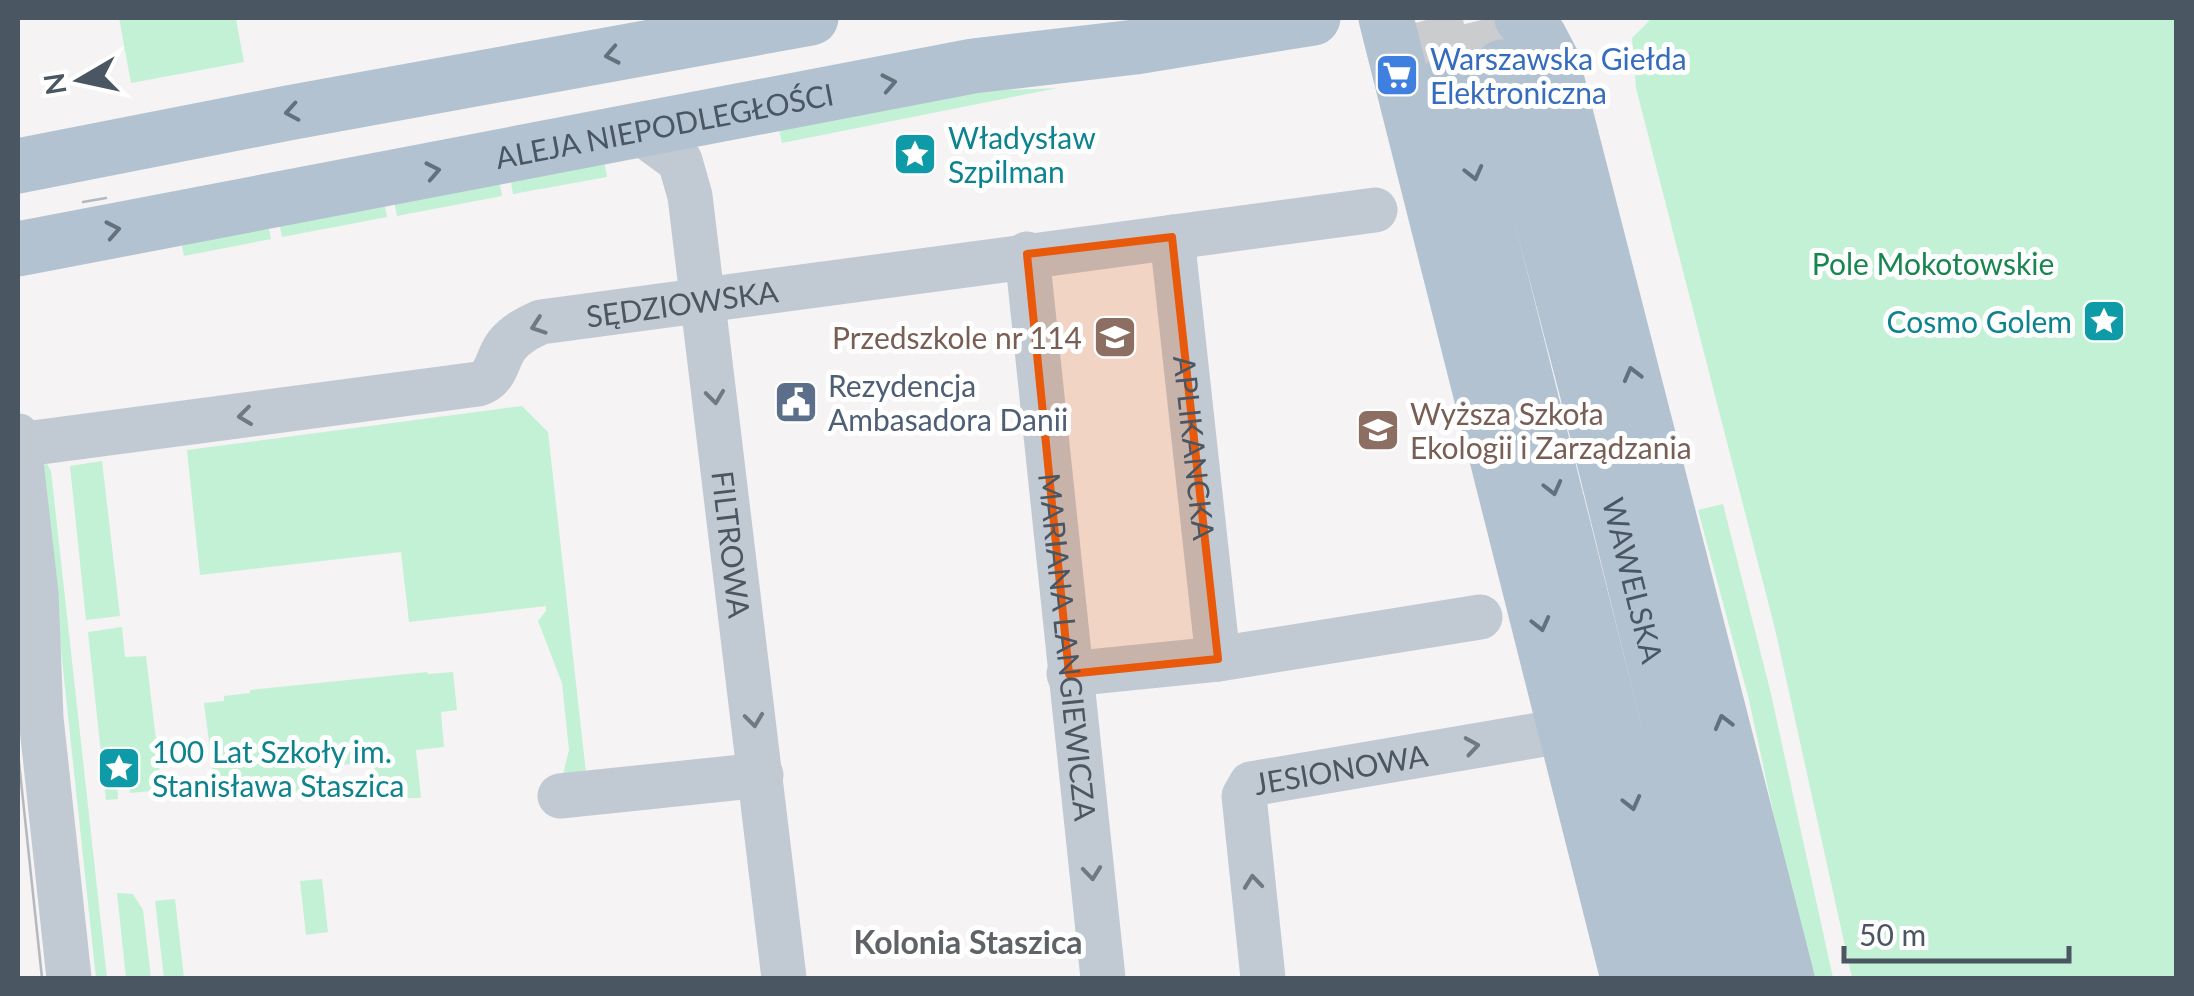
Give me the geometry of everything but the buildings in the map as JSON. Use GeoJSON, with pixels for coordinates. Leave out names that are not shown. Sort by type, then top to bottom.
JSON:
{"type":"FeatureCollection","features":[{"type":"Feature","properties":{"kind":"main road"},"geometry":{"type":"LineString","coordinates":[[18,166],[691,29],[811,18]]}},
{"type":"Feature","properties":{"kind":"main road","name":"ALEJA NIEPODLEGŁOŚCI"},"geometry":{"type":"LineString","coordinates":[[18,248],[973,66],[1135,47],[1310,18]]}},
{"type":"Feature","properties":{"kind":"main road"},"geometry":{"type":"LineString","coordinates":[[1386,18],[1628,978]]}},
{"type":"Feature","properties":{"kind":"main road"},"geometry":{"type":"LineString","coordinates":[[1536,41],[1787,978]]}},
{"type":"Feature","properties":{"kind":"main road","name":"WAWELSKA"},"geometry":{"type":"LineString","coordinates":[[1536,41],[1586,387],[1732,978]]}},
{"type":"Feature","properties":{"kind":"main road","name":"WAWELSKA"},"geometry":{"type":"LineString","coordinates":[[1450,78],[1676,978]]}},
{"type":"Feature","properties":{"kind":"street","name":"FILTROWA"},"geometry":{"type":"LineString","coordinates":[[640,131],[672,153],[684,170],[784,978]]}},
{"type":"Feature","properties":{"kind":"street","name":"SĘDZIOWSKA"},"geometry":{"type":"LineString","coordinates":[[18,445],[486,382],[516,335],[541,322],[1375,210]]}},
{"type":"Feature","properties":{"kind":"street","name":"APLIKANCKA"},"geometry":{"type":"LineString","coordinates":[[1172,237],[1218,659]]}},
{"type":"Feature","properties":{"kind":"street","name":"MARIANA LANGIEWICZA"},"geometry":{"type":"LineString","coordinates":[[1028,254],[1103,978]]}},
{"type":"Feature","properties":{"kind":"street"},"geometry":{"type":"LineString","coordinates":[[18,436],[36,593],[42,730],[69,978]]}},
{"type":"Feature","properties":{"kind":"street"},"geometry":{"type":"LineString","coordinates":[[1069,674],[1218,659],[1480,616]]}},
{"type":"Feature","properties":{"kind":"street","name":"JESIONOWA"},"geometry":{"type":"LineString","coordinates":[[1263,978],[1244,796],[1251,784],[1568,730]]}},
{"type":"Feature","properties":{"kind":"street"},"geometry":{"type":"LineString","coordinates":[[560,796],[761,775]]}},
{"type":"Feature","properties":{"kind":"highlighted area"},"geometry":{"type":"Polygon","coordinates":[[[1172,237],[1218,659],[1069,674],[1027,254],[1172,237]]]}},
{"type":"Feature","properties":{"kind":"green space"},"geometry":{"type":"Polygon","coordinates":[[[119,18],[240,18],[236,19],[244,62],[131,83],[119,18]]]}},
{"type":"Feature","properties":{"kind":"green space"},"geometry":{"type":"Polygon","coordinates":[[[1494,18],[1507,34],[1475,43],[1472,34],[1461,36],[1462,46],[1422,56],[1426,32],[1494,18]]]}},
{"type":"Feature","properties":{"kind":"green space","name":"Pole Mokotowskie"},"geometry":{"type":"Polygon","coordinates":[[[1652,18],[2176,18],[2176,978],[1852,978],[1776,633],[1636,88],[1632,38],[1652,18]]]}},
{"type":"Feature","properties":{"kind":"green space"},"geometry":{"type":"Polygon","coordinates":[[[1058,88],[782,143],[778,125],[983,91],[1058,88]]]}},
{"type":"Feature","properties":{"kind":"green space"},"geometry":{"type":"Polygon","coordinates":[[[604,160],[607,177],[513,194],[510,177],[604,160]]]}},
{"type":"Feature","properties":{"kind":"green space"},"geometry":{"type":"Polygon","coordinates":[[[499,180],[502,196],[397,216],[394,200],[499,180]]]}},
{"type":"Feature","properties":{"kind":"green space"},"geometry":{"type":"Polygon","coordinates":[[[384,202],[387,217],[282,237],[279,222],[384,202]]]}},
{"type":"Feature","properties":{"kind":"green space"},"geometry":{"type":"Polygon","coordinates":[[[268,224],[271,239],[184,256],[181,240],[268,224]]]}},
{"type":"Feature","properties":{"kind":"green space"},"geometry":{"type":"Polygon","coordinates":[[[522,406],[548,432],[587,782],[563,774],[569,750],[562,683],[538,621],[546,606],[409,622],[401,552],[200,575],[187,450],[522,406]]]}},
{"type":"Feature","properties":{"kind":"green space"},"geometry":{"type":"Polygon","coordinates":[[[102,461],[120,616],[86,620],[70,466],[102,461]]]}},
{"type":"Feature","properties":{"kind":"green space"},"geometry":{"type":"Polygon","coordinates":[[[47,464],[51,471],[107,978],[96,978],[42,472],[42,465],[47,464]]]}},
{"type":"Feature","properties":{"kind":"green space"},"geometry":{"type":"Polygon","coordinates":[[[1723,504],[1771,694],[1833,978],[1809,978],[1749,700],[1698,510],[1723,504]]]}},
{"type":"Feature","properties":{"kind":"green space"},"geometry":{"type":"Polygon","coordinates":[[[122,627],[125,657],[146,656],[162,790],[130,793],[129,780],[117,781],[118,799],[106,800],[88,632],[122,627]]]}},
{"type":"Feature","properties":{"kind":"green space"},"geometry":{"type":"Polygon","coordinates":[[[453,672],[457,710],[441,712],[444,747],[416,750],[421,798],[394,798],[382,776],[376,778],[374,762],[306,768],[308,793],[255,799],[235,783],[214,780],[204,703],[224,701],[224,696],[250,690],[453,672]]]}},
{"type":"Feature","properties":{"kind":"green space"},"geometry":{"type":"Polygon","coordinates":[[[322,879],[328,932],[306,935],[300,881],[322,879]]]}},
{"type":"Feature","properties":{"kind":"green space"},"geometry":{"type":"Polygon","coordinates":[[[117,893],[133,894],[143,910],[151,978],[126,978],[117,893]]]}},
{"type":"Feature","properties":{"kind":"green space"},"geometry":{"type":"Polygon","coordinates":[[[175,899],[184,978],[164,978],[155,901],[175,899]]]}},
{"type":"Feature","properties":{"kind":"tunnel"},"geometry":{"type":"LineString","coordinates":[[1434,18],[1450,78]]}},
{"type":"Feature","properties":{"kind":"tunnel"},"geometry":{"type":"LineString","coordinates":[[1490,18],[1502,67]]}},
{"type":"Feature","properties":{"kind":"tram line"},"geometry":{"type":"LineString","coordinates":[[83,202],[106,198]]}},
{"type":"Feature","properties":{"kind":"tram line"},"geometry":{"type":"LineString","coordinates":[[18,753],[42,978]]}},
{"type":"Feature","properties":{"kind":"place","name":"Warszawska Giełda Elektroniczna"},"geometry":{"type":"Point","coordinates":[1397,75]}},
{"type":"Feature","properties":{"kind":"place","name":"Władysław Szpilman"},"geometry":{"type":"Point","coordinates":[915,154]}},
{"type":"Feature","properties":{"kind":"place","name":"Cosmo Golem"},"geometry":{"type":"Point","coordinates":[2104,321]}},
{"type":"Feature","properties":{"kind":"place","name":"Przedszkole nr 114"},"geometry":{"type":"Point","coordinates":[1115,337]}},
{"type":"Feature","properties":{"kind":"place","name":"Rezydencja Ambasadora Danii"},"geometry":{"type":"Point","coordinates":[796,402]}},
{"type":"Feature","properties":{"kind":"place","name":"Wyższa Szkoła Ekologii i Zarządzania"},"geometry":{"type":"Point","coordinates":[1378,430]}},
{"type":"Feature","properties":{"kind":"place","name":"100 Lat Szkoły im. Stanisława Staszica"},"geometry":{"type":"Point","coordinates":[119,768]}},
{"type":"Feature","properties":{"kind":"district","name":"Kolonia Staszica"},"geometry":{"type":"Point","coordinates":[968,941]}}]}
